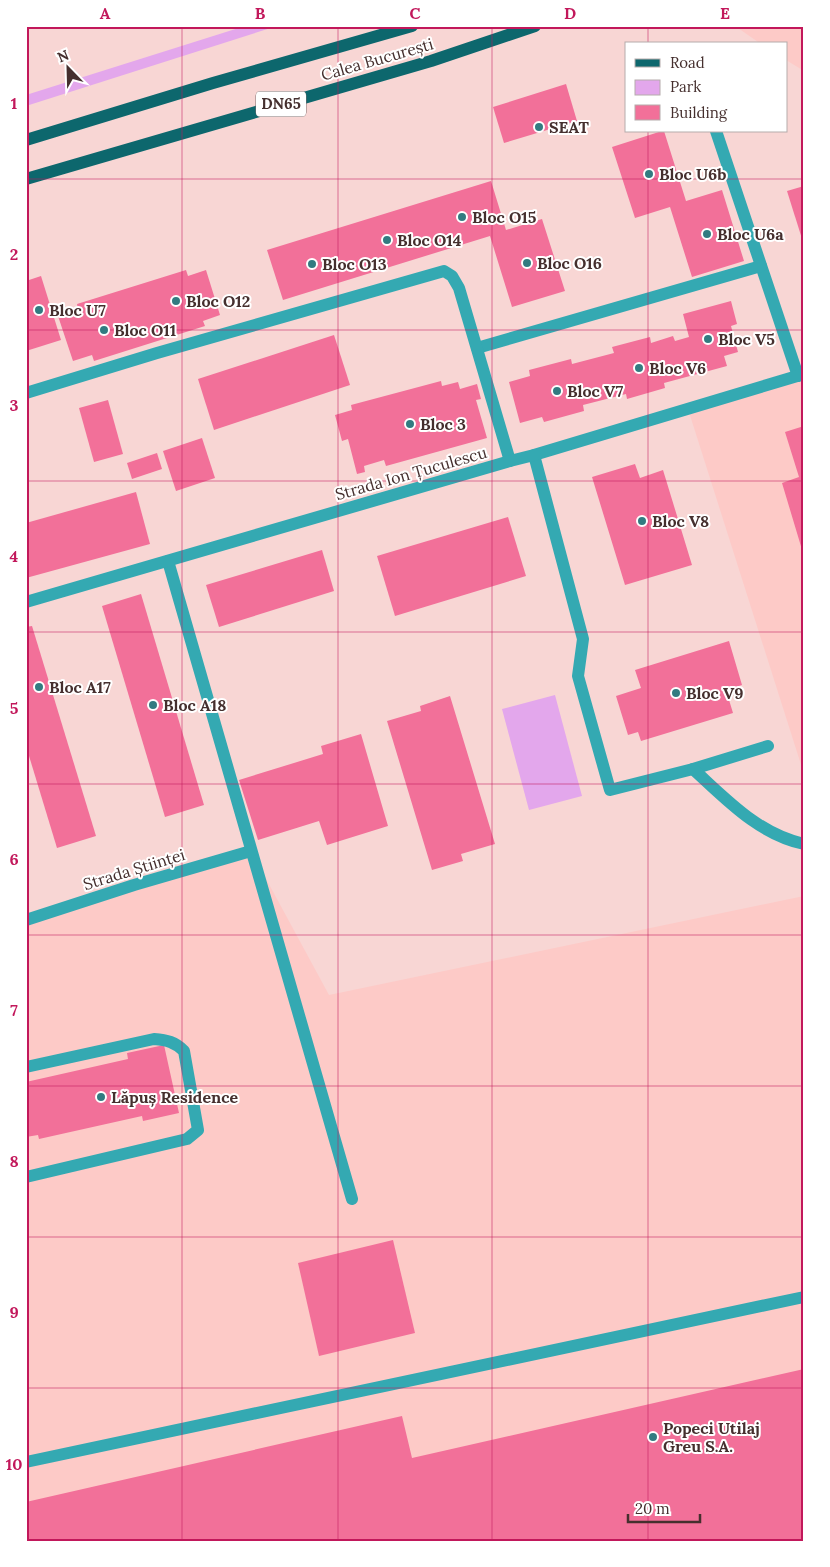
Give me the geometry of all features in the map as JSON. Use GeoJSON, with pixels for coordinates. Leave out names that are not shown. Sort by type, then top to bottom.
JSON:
{"type":"FeatureCollection","features":[{"type":"Feature","properties":{"kind":"main road","name":"Calea București"},"geometry":{"type":"LineString","coordinates":[[26,140],[213,83],[412,26]]}},
{"type":"Feature","properties":{"kind":"main road"},"geometry":{"type":"LineString","coordinates":[[492,26],[496,39]]}},
{"type":"Feature","properties":{"kind":"main road","name":"Calea București"},"geometry":{"type":"LineString","coordinates":[[26,179],[422,64],[535,26]]}},
{"type":"Feature","properties":{"kind":"street"},"geometry":{"type":"LineString","coordinates":[[716,132],[761,266],[801,376]]}},
{"type":"Feature","properties":{"kind":"street"},"geometry":{"type":"LineString","coordinates":[[477,348],[761,266]]}},
{"type":"Feature","properties":{"kind":"street"},"geometry":{"type":"LineString","coordinates":[[26,393],[157,353],[444,271],[452,276],[459,288],[510,461]]}},
{"type":"Feature","properties":{"kind":"street","name":"Strada Ion Țuculescu"},"geometry":{"type":"LineString","coordinates":[[26,602],[510,461],[534,456],[801,376]]}},
{"type":"Feature","properties":{"kind":"street"},"geometry":{"type":"LineString","coordinates":[[534,456],[583,639],[578,676],[610,790],[693,769],[768,746]]}},
{"type":"Feature","properties":{"kind":"street"},"geometry":{"type":"LineString","coordinates":[[168,561],[352,1199]]}},
{"type":"Feature","properties":{"kind":"street"},"geometry":{"type":"LineString","coordinates":[[693,769],[748,819],[786,840],[804,844]]}},
{"type":"Feature","properties":{"kind":"street","name":"Strada Științei"},"geometry":{"type":"LineString","coordinates":[[26,920],[134,885],[251,851]]}},
{"type":"Feature","properties":{"kind":"street"},"geometry":{"type":"LineString","coordinates":[[26,1067],[154,1039],[167,1040],[178,1045],[184,1051],[198,1130],[188,1139],[26,1177]]}},
{"type":"Feature","properties":{"kind":"street"},"geometry":{"type":"LineString","coordinates":[[26,1462],[804,1297]]}},
{"type":"Feature","properties":{"kind":"shaded area"},"geometry":{"type":"Polygon","coordinates":[[[735,26],[804,26],[804,71],[788,61],[788,42],[758,42],[735,26]]]}},
{"type":"Feature","properties":{"kind":"shaded area"},"geometry":{"type":"Polygon","coordinates":[[[804,370],[804,774],[688,409],[804,370]]]}},
{"type":"Feature","properties":{"kind":"shaded area"},"geometry":{"type":"Polygon","coordinates":[[[251,851],[329,995],[804,896],[804,1541],[26,1541],[26,920],[251,851]]]}},
{"type":"Feature","properties":{"kind":"green space"},"geometry":{"type":"Polygon","coordinates":[[[245,26],[277,26],[26,106],[26,95],[245,26]]]}},
{"type":"Feature","properties":{"kind":"green space"},"geometry":{"type":"Polygon","coordinates":[[[555,695],[582,796],[529,810],[502,709],[555,695]]]}},
{"type":"Feature","properties":{"kind":"building"},"geometry":{"type":"Polygon","coordinates":[[[566,84],[577,121],[504,143],[493,107],[566,84]]]}},
{"type":"Feature","properties":{"kind":"building"},"geometry":{"type":"Polygon","coordinates":[[[664,132],[686,201],[722,190],[744,261],[692,277],[670,207],[635,218],[612,147],[664,132]]]}},
{"type":"Feature","properties":{"kind":"building"},"geometry":{"type":"Polygon","coordinates":[[[491,181],[506,230],[542,219],[565,291],[512,307],[490,236],[283,300],[267,250],[491,181]]]}},
{"type":"Feature","properties":{"kind":"building"},"geometry":{"type":"Polygon","coordinates":[[[804,186],[804,242],[803,242],[787,191],[804,186]]]}},
{"type":"Feature","properties":{"kind":"building"},"geometry":{"type":"Polygon","coordinates":[[[186,270],[188,276],[206,270],[220,315],[203,321],[205,326],[94,361],[92,355],[73,361],[58,316],[78,309],[77,304],[186,270]]]}},
{"type":"Feature","properties":{"kind":"building","name":"Bloc U7"},"geometry":{"type":"Polygon","coordinates":[[[41,276],[61,340],[26,351],[26,281],[41,276]]]}},
{"type":"Feature","properties":{"kind":"building"},"geometry":{"type":"Polygon","coordinates":[[[731,301],[737,324],[731,326],[738,352],[724,356],[727,366],[664,383],[665,388],[627,399],[626,394],[583,405],[584,411],[544,422],[542,417],[520,423],[509,382],[530,376],[529,370],[571,359],[572,364],[614,353],[612,347],[650,337],[651,343],[673,336],[675,341],[689,337],[683,314],[731,301]]]}},
{"type":"Feature","properties":{"kind":"building"},"geometry":{"type":"Polygon","coordinates":[[[334,335],[350,385],[214,430],[198,379],[334,335]]]}},
{"type":"Feature","properties":{"kind":"building","name":"Bloc 3"},"geometry":{"type":"Polygon","coordinates":[[[441,381],[442,386],[458,382],[460,389],[477,384],[481,399],[476,400],[487,438],[386,466],[384,460],[364,466],[365,472],[357,474],[348,439],[342,441],[335,415],[352,410],[351,405],[441,381]]]}},
{"type":"Feature","properties":{"kind":"building"},"geometry":{"type":"Polygon","coordinates":[[[108,400],[123,454],[94,462],[79,408],[108,400]]]}},
{"type":"Feature","properties":{"kind":"building"},"geometry":{"type":"Polygon","coordinates":[[[804,426],[803,553],[782,483],[799,477],[785,432],[804,426]]]}},
{"type":"Feature","properties":{"kind":"building"},"geometry":{"type":"Polygon","coordinates":[[[202,438],[215,478],[176,491],[163,451],[202,438]]]}},
{"type":"Feature","properties":{"kind":"building"},"geometry":{"type":"Polygon","coordinates":[[[157,453],[162,469],[132,479],[127,463],[157,453]]]}},
{"type":"Feature","properties":{"kind":"building","name":"Bloc V8"},"geometry":{"type":"Polygon","coordinates":[[[635,464],[640,478],[663,470],[692,565],[625,585],[592,477],[635,464]]]}},
{"type":"Feature","properties":{"kind":"building"},"geometry":{"type":"Polygon","coordinates":[[[136,492],[150,544],[26,578],[26,523],[136,492]]]}},
{"type":"Feature","properties":{"kind":"building"},"geometry":{"type":"Polygon","coordinates":[[[508,517],[526,576],[395,616],[377,556],[508,517]]]}},
{"type":"Feature","properties":{"kind":"building"},"geometry":{"type":"Polygon","coordinates":[[[322,550],[334,591],[219,627],[206,585],[322,550]]]}},
{"type":"Feature","properties":{"kind":"building","name":"Bloc A18"},"geometry":{"type":"Polygon","coordinates":[[[141,594],[204,805],[165,817],[102,606],[141,594]]]}},
{"type":"Feature","properties":{"kind":"building","name":"Bloc A17"},"geometry":{"type":"Polygon","coordinates":[[[32,626],[96,836],[57,848],[26,746],[26,627],[32,626]]]}},
{"type":"Feature","properties":{"kind":"building","name":"Bloc V9"},"geometry":{"type":"Polygon","coordinates":[[[729,641],[742,685],[726,690],[733,713],[641,741],[638,732],[628,735],[616,696],[641,688],[635,670],[729,641]]]}},
{"type":"Feature","properties":{"kind":"building"},"geometry":{"type":"Polygon","coordinates":[[[450,696],[495,844],[461,854],[463,861],[432,870],[387,721],[421,711],[420,706],[450,696]]]}},
{"type":"Feature","properties":{"kind":"building"},"geometry":{"type":"Polygon","coordinates":[[[361,734],[388,826],[327,845],[319,821],[258,840],[239,780],[323,754],[321,746],[361,734]]]}},
{"type":"Feature","properties":{"kind":"building","name":"Lăpuș Residence"},"geometry":{"type":"Polygon","coordinates":[[[164,1045],[179,1113],[143,1121],[142,1116],[39,1139],[38,1135],[26,1137],[26,1082],[128,1059],[127,1053],[164,1045]]]}},
{"type":"Feature","properties":{"kind":"building"},"geometry":{"type":"Polygon","coordinates":[[[393,1240],[415,1333],[319,1356],[298,1263],[393,1240]]]}},
{"type":"Feature","properties":{"kind":"building","name":"Popeci Utilaj Greu S.A."},"geometry":{"type":"Polygon","coordinates":[[[804,1369],[804,1541],[26,1541],[26,1502],[402,1416],[412,1458],[804,1369]]]}},
{"type":"Feature","properties":{"kind":"place","name":"SEAT"},"geometry":{"type":"Point","coordinates":[539,127]}},
{"type":"Feature","properties":{"kind":"place","name":"Bloc U6b"},"geometry":{"type":"Point","coordinates":[649,174]}},
{"type":"Feature","properties":{"kind":"place","name":"Bloc O15"},"geometry":{"type":"Point","coordinates":[462,217]}},
{"type":"Feature","properties":{"kind":"place","name":"Bloc U6a"},"geometry":{"type":"Point","coordinates":[707,234]}},
{"type":"Feature","properties":{"kind":"place","name":"Bloc O14"},"geometry":{"type":"Point","coordinates":[387,240]}},
{"type":"Feature","properties":{"kind":"place","name":"Bloc O16"},"geometry":{"type":"Point","coordinates":[527,263]}},
{"type":"Feature","properties":{"kind":"place","name":"Bloc O13"},"geometry":{"type":"Point","coordinates":[312,264]}},
{"type":"Feature","properties":{"kind":"place","name":"Bloc O12"},"geometry":{"type":"Point","coordinates":[176,301]}},
{"type":"Feature","properties":{"kind":"place","name":"Bloc U7"},"geometry":{"type":"Point","coordinates":[39,310]}},
{"type":"Feature","properties":{"kind":"place","name":"Bloc O11"},"geometry":{"type":"Point","coordinates":[104,330]}},
{"type":"Feature","properties":{"kind":"place","name":"Bloc V5"},"geometry":{"type":"Point","coordinates":[708,339]}},
{"type":"Feature","properties":{"kind":"place","name":"Bloc V6"},"geometry":{"type":"Point","coordinates":[639,368]}},
{"type":"Feature","properties":{"kind":"place","name":"Bloc V7"},"geometry":{"type":"Point","coordinates":[557,391]}},
{"type":"Feature","properties":{"kind":"place","name":"Bloc 3"},"geometry":{"type":"Point","coordinates":[410,424]}},
{"type":"Feature","properties":{"kind":"place","name":"Bloc V8"},"geometry":{"type":"Point","coordinates":[642,521]}},
{"type":"Feature","properties":{"kind":"place","name":"Bloc A17"},"geometry":{"type":"Point","coordinates":[39,687]}},
{"type":"Feature","properties":{"kind":"place","name":"Bloc V9"},"geometry":{"type":"Point","coordinates":[676,693]}},
{"type":"Feature","properties":{"kind":"place","name":"Bloc A18"},"geometry":{"type":"Point","coordinates":[153,705]}},
{"type":"Feature","properties":{"kind":"place","name":"Lăpuș Residence"},"geometry":{"type":"Point","coordinates":[101,1097]}},
{"type":"Feature","properties":{"kind":"place","name":"Popeci Utilaj Greu S.A."},"geometry":{"type":"Point","coordinates":[653,1437]}}]}
